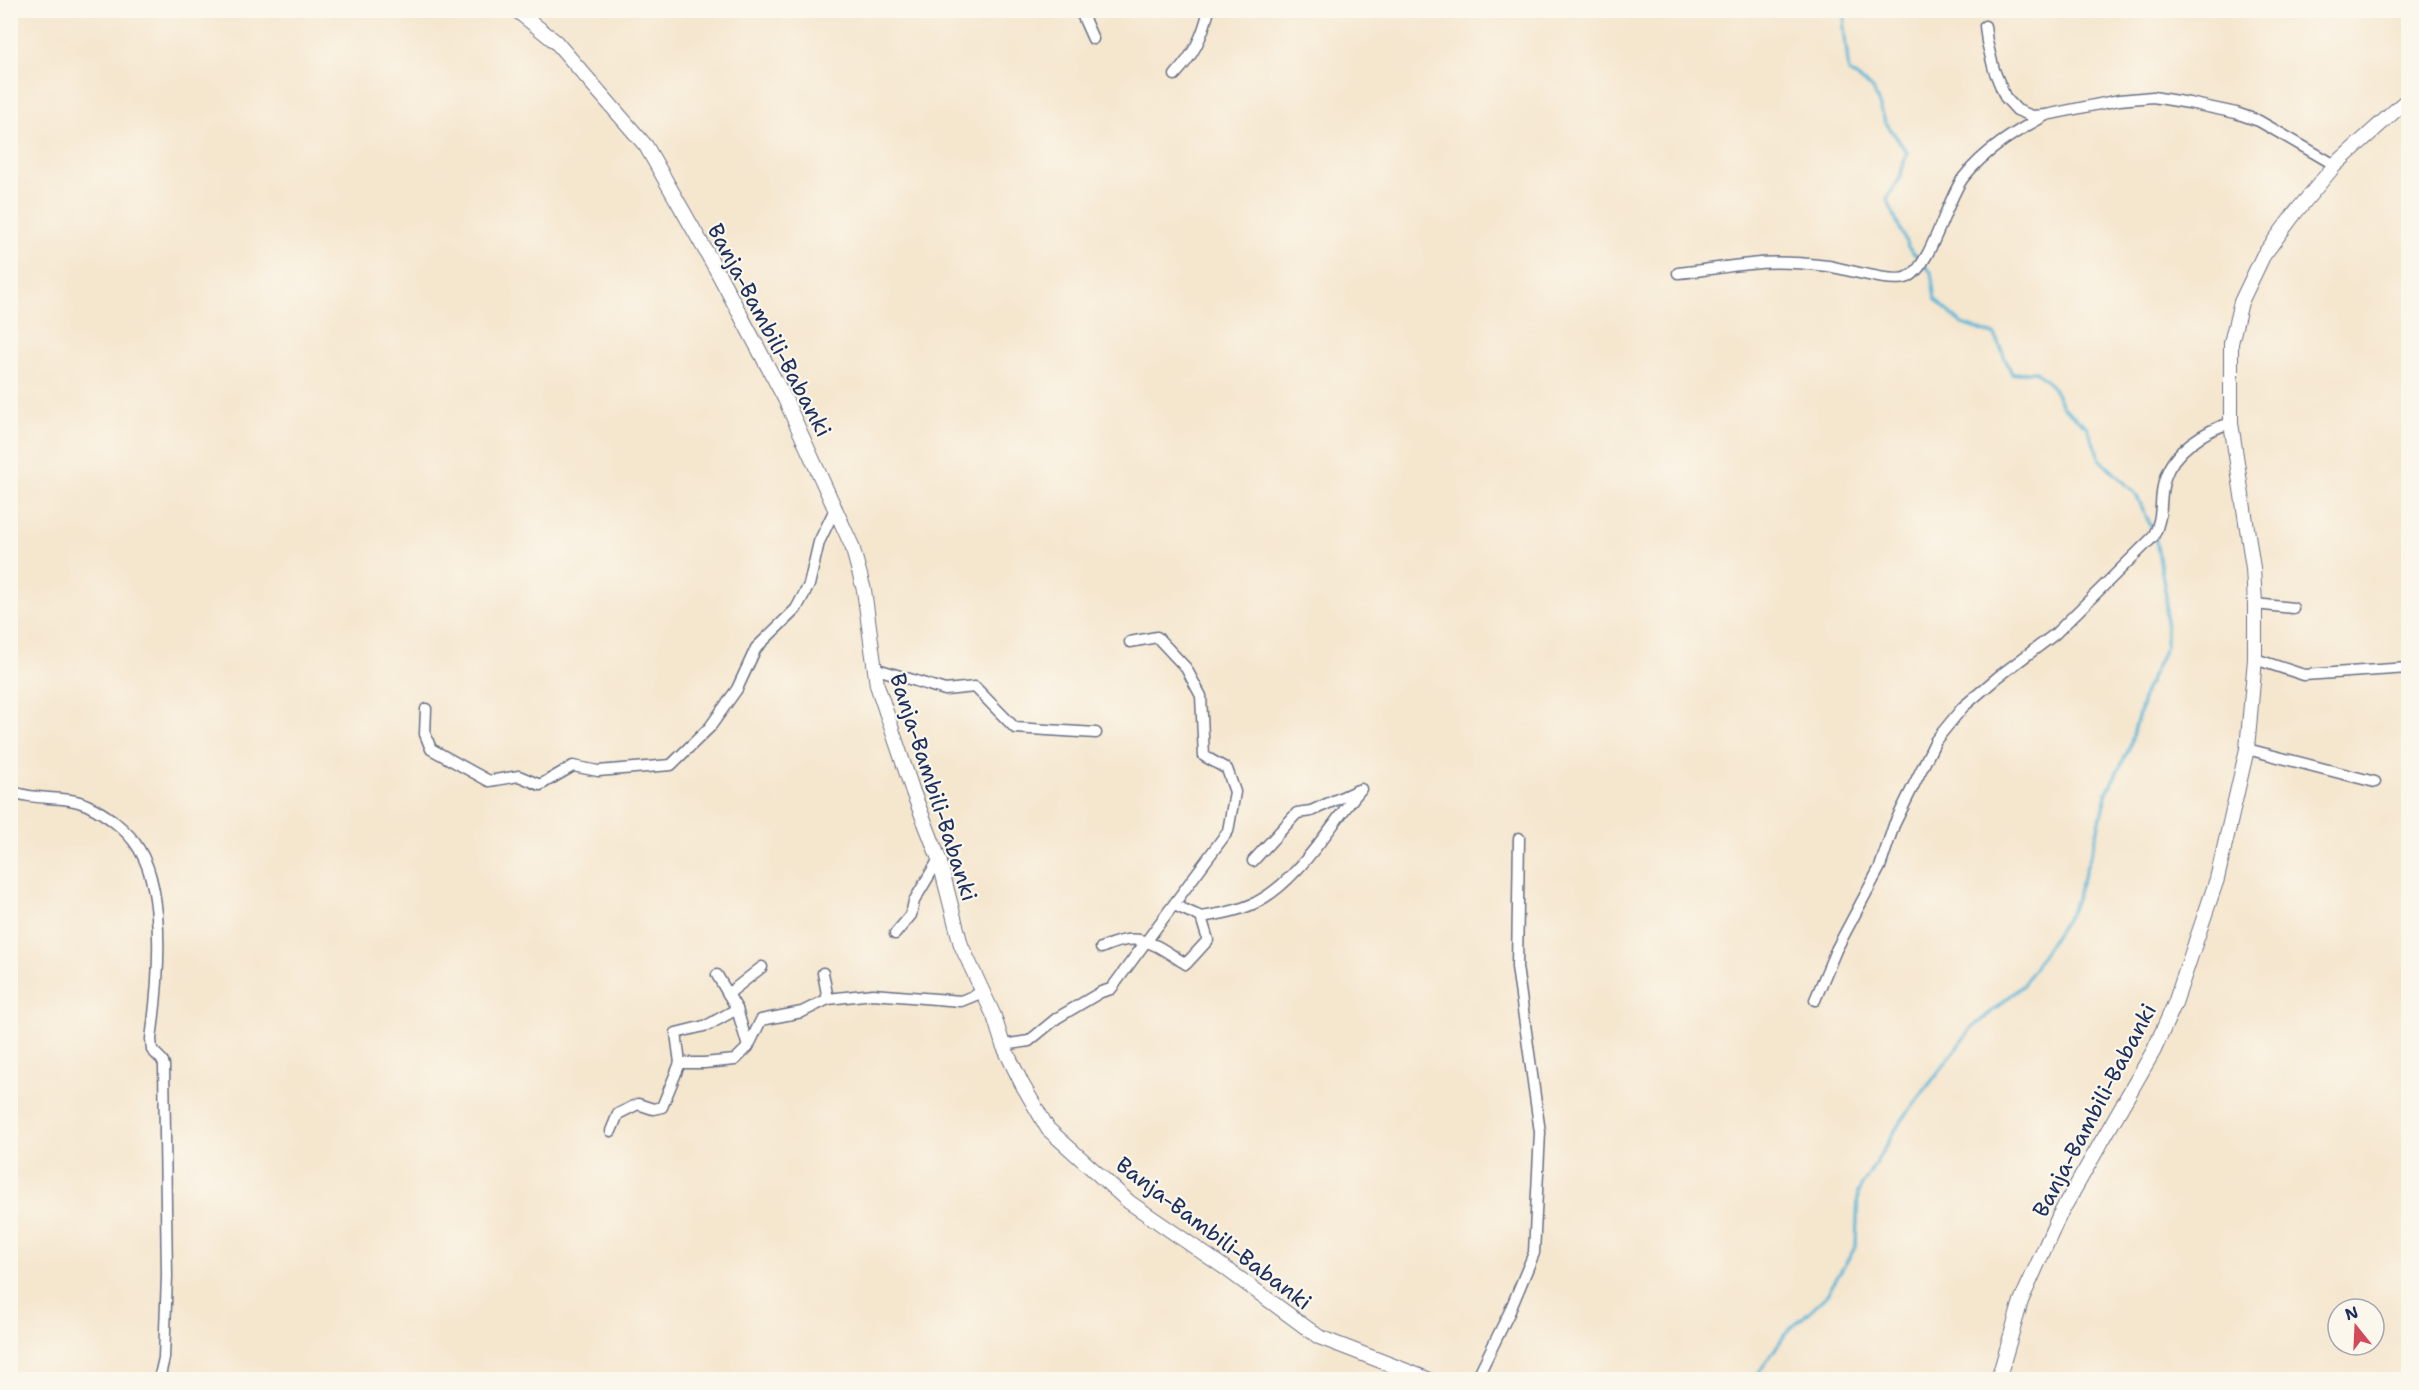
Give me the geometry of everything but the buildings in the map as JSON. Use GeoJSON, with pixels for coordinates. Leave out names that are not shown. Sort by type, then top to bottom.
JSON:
{"type":"FeatureCollection","features":[{"type":"Feature","properties":{"kind":"street","name":"Banja-Bambili-Babanki"},"geometry":{"type":"LineString","coordinates":[[516,10],[556,42],[646,146],[716,269],[785,399],[852,546],[864,590],[877,685],[939,859],[961,945],[983,992],[1003,1045],[1048,1129],[1130,1202],[1319,1337],[1430,1380]]}},
{"type":"Feature","properties":{"kind":"street"},"geometry":{"type":"LineString","coordinates":[[1080,10],[1093,39]]}},
{"type":"Feature","properties":{"kind":"street"},"geometry":{"type":"LineString","coordinates":[[1174,75],[1191,57],[1205,27],[1209,10]]}},
{"type":"Feature","properties":{"kind":"street"},"geometry":{"type":"LineString","coordinates":[[1985,26],[1986,42],[2005,97],[2017,110],[2032,116],[2119,100],[2153,97],[2236,113],[2259,121],[2336,165]]}},
{"type":"Feature","properties":{"kind":"street","name":"Banja-Bambili-Babanki"},"geometry":{"type":"LineString","coordinates":[[1998,1380],[2021,1301],[2059,1216],[2154,1050],[2175,1003],[2217,879],[2247,749],[2255,659],[2255,604],[2253,568],[2231,423],[2231,343],[2241,302],[2264,256],[2295,213],[2336,165],[2409,99]]}},
{"type":"Feature","properties":{"kind":"street"},"geometry":{"type":"LineString","coordinates":[[1678,273],[1750,264],[1783,263],[1828,266],[1885,278],[1908,278],[1918,270],[1962,180],[1984,155],[2018,130],[2046,115]]}},
{"type":"Feature","properties":{"kind":"street"},"geometry":{"type":"LineString","coordinates":[[1815,1000],[1836,950],[1880,867],[1894,825],[1936,740],[1963,707],[2055,634],[2146,545],[2161,523],[2165,477],[2179,455],[2192,442],[2215,427],[2231,423]]}},
{"type":"Feature","properties":{"kind":"street"},"geometry":{"type":"LineString","coordinates":[[426,709],[425,734],[431,749],[489,781],[519,776],[540,785],[573,766],[598,771],[671,765],[710,726],[737,689],[756,648],[796,609],[809,585],[819,542],[836,507]]}},
{"type":"Feature","properties":{"kind":"street"},"geometry":{"type":"LineString","coordinates":[[2255,604],[2293,608]]}},
{"type":"Feature","properties":{"kind":"street"},"geometry":{"type":"LineString","coordinates":[[1003,1045],[1029,1041],[1057,1018],[1101,992],[1111,989],[1149,941],[1228,831],[1235,792],[1227,769],[1204,756],[1202,696],[1186,668],[1157,637],[1130,642]]}},
{"type":"Feature","properties":{"kind":"street"},"geometry":{"type":"LineString","coordinates":[[2255,659],[2304,675],[2409,668]]}},
{"type":"Feature","properties":{"kind":"street"},"geometry":{"type":"LineString","coordinates":[[874,668],[945,690],[975,687],[1015,728],[1096,733]]}},
{"type":"Feature","properties":{"kind":"street"},"geometry":{"type":"LineString","coordinates":[[2247,749],[2375,782]]}},
{"type":"Feature","properties":{"kind":"street"},"geometry":{"type":"LineString","coordinates":[[1174,904],[1201,917],[1224,914],[1255,903],[1287,880],[1361,789],[1311,811],[1297,813],[1253,861]]}},
{"type":"Feature","properties":{"kind":"street"},"geometry":{"type":"LineString","coordinates":[[10,790],[20,795],[84,803],[105,815],[129,836],[139,849],[155,894],[158,974],[151,1039],[152,1050],[164,1065],[167,1276],[164,1358],[159,1380]]}},
{"type":"Feature","properties":{"kind":"street"},"geometry":{"type":"LineString","coordinates":[[1476,1380],[1509,1313],[1534,1253],[1540,1132],[1517,967],[1519,838]]}},
{"type":"Feature","properties":{"kind":"street"},"geometry":{"type":"LineString","coordinates":[[895,934],[911,915],[914,901],[939,859]]}},
{"type":"Feature","properties":{"kind":"street"},"geometry":{"type":"LineString","coordinates":[[1101,948],[1121,939],[1149,941],[1186,964],[1208,940],[1201,917]]}},
{"type":"Feature","properties":{"kind":"street"},"geometry":{"type":"LineString","coordinates":[[728,994],[762,967]]}},
{"type":"Feature","properties":{"kind":"street"},"geometry":{"type":"LineString","coordinates":[[823,974],[828,999]]}},
{"type":"Feature","properties":{"kind":"street"},"geometry":{"type":"LineString","coordinates":[[717,975],[736,1009],[748,1047]]}},
{"type":"Feature","properties":{"kind":"street"},"geometry":{"type":"LineString","coordinates":[[680,1063],[735,1059],[748,1047],[761,1020],[802,1012],[828,999],[873,994],[961,1001],[983,992]]}},
{"type":"Feature","properties":{"kind":"street"},"geometry":{"type":"LineString","coordinates":[[611,1131],[618,1114],[638,1104],[652,1109],[662,1107],[680,1063],[676,1033],[708,1025],[736,1009]]}},
{"type":"Feature","properties":{"kind":"waterway"},"geometry":{"type":"LineString","coordinates":[[1846,10],[1844,28],[1849,72],[1873,89],[1886,123],[1907,152],[1900,178],[1887,199],[1908,247],[1920,260]]}},
{"type":"Feature","properties":{"kind":"waterway"},"geometry":{"type":"LineString","coordinates":[[1924,265],[1931,272],[1935,299],[1962,324],[1995,335],[2012,374],[2035,371],[2052,386],[2063,407],[2087,427],[2100,459],[2136,494],[2153,531]]}},
{"type":"Feature","properties":{"kind":"waterway"},"geometry":{"type":"LineString","coordinates":[[1754,1380],[1786,1333],[1826,1296],[1856,1246],[1858,1192],[1899,1124],[1971,1029],[2023,985],[2072,910],[2094,845],[2107,792],[2129,749],[2145,692],[2166,646],[2166,596],[2156,540]]}}]}
